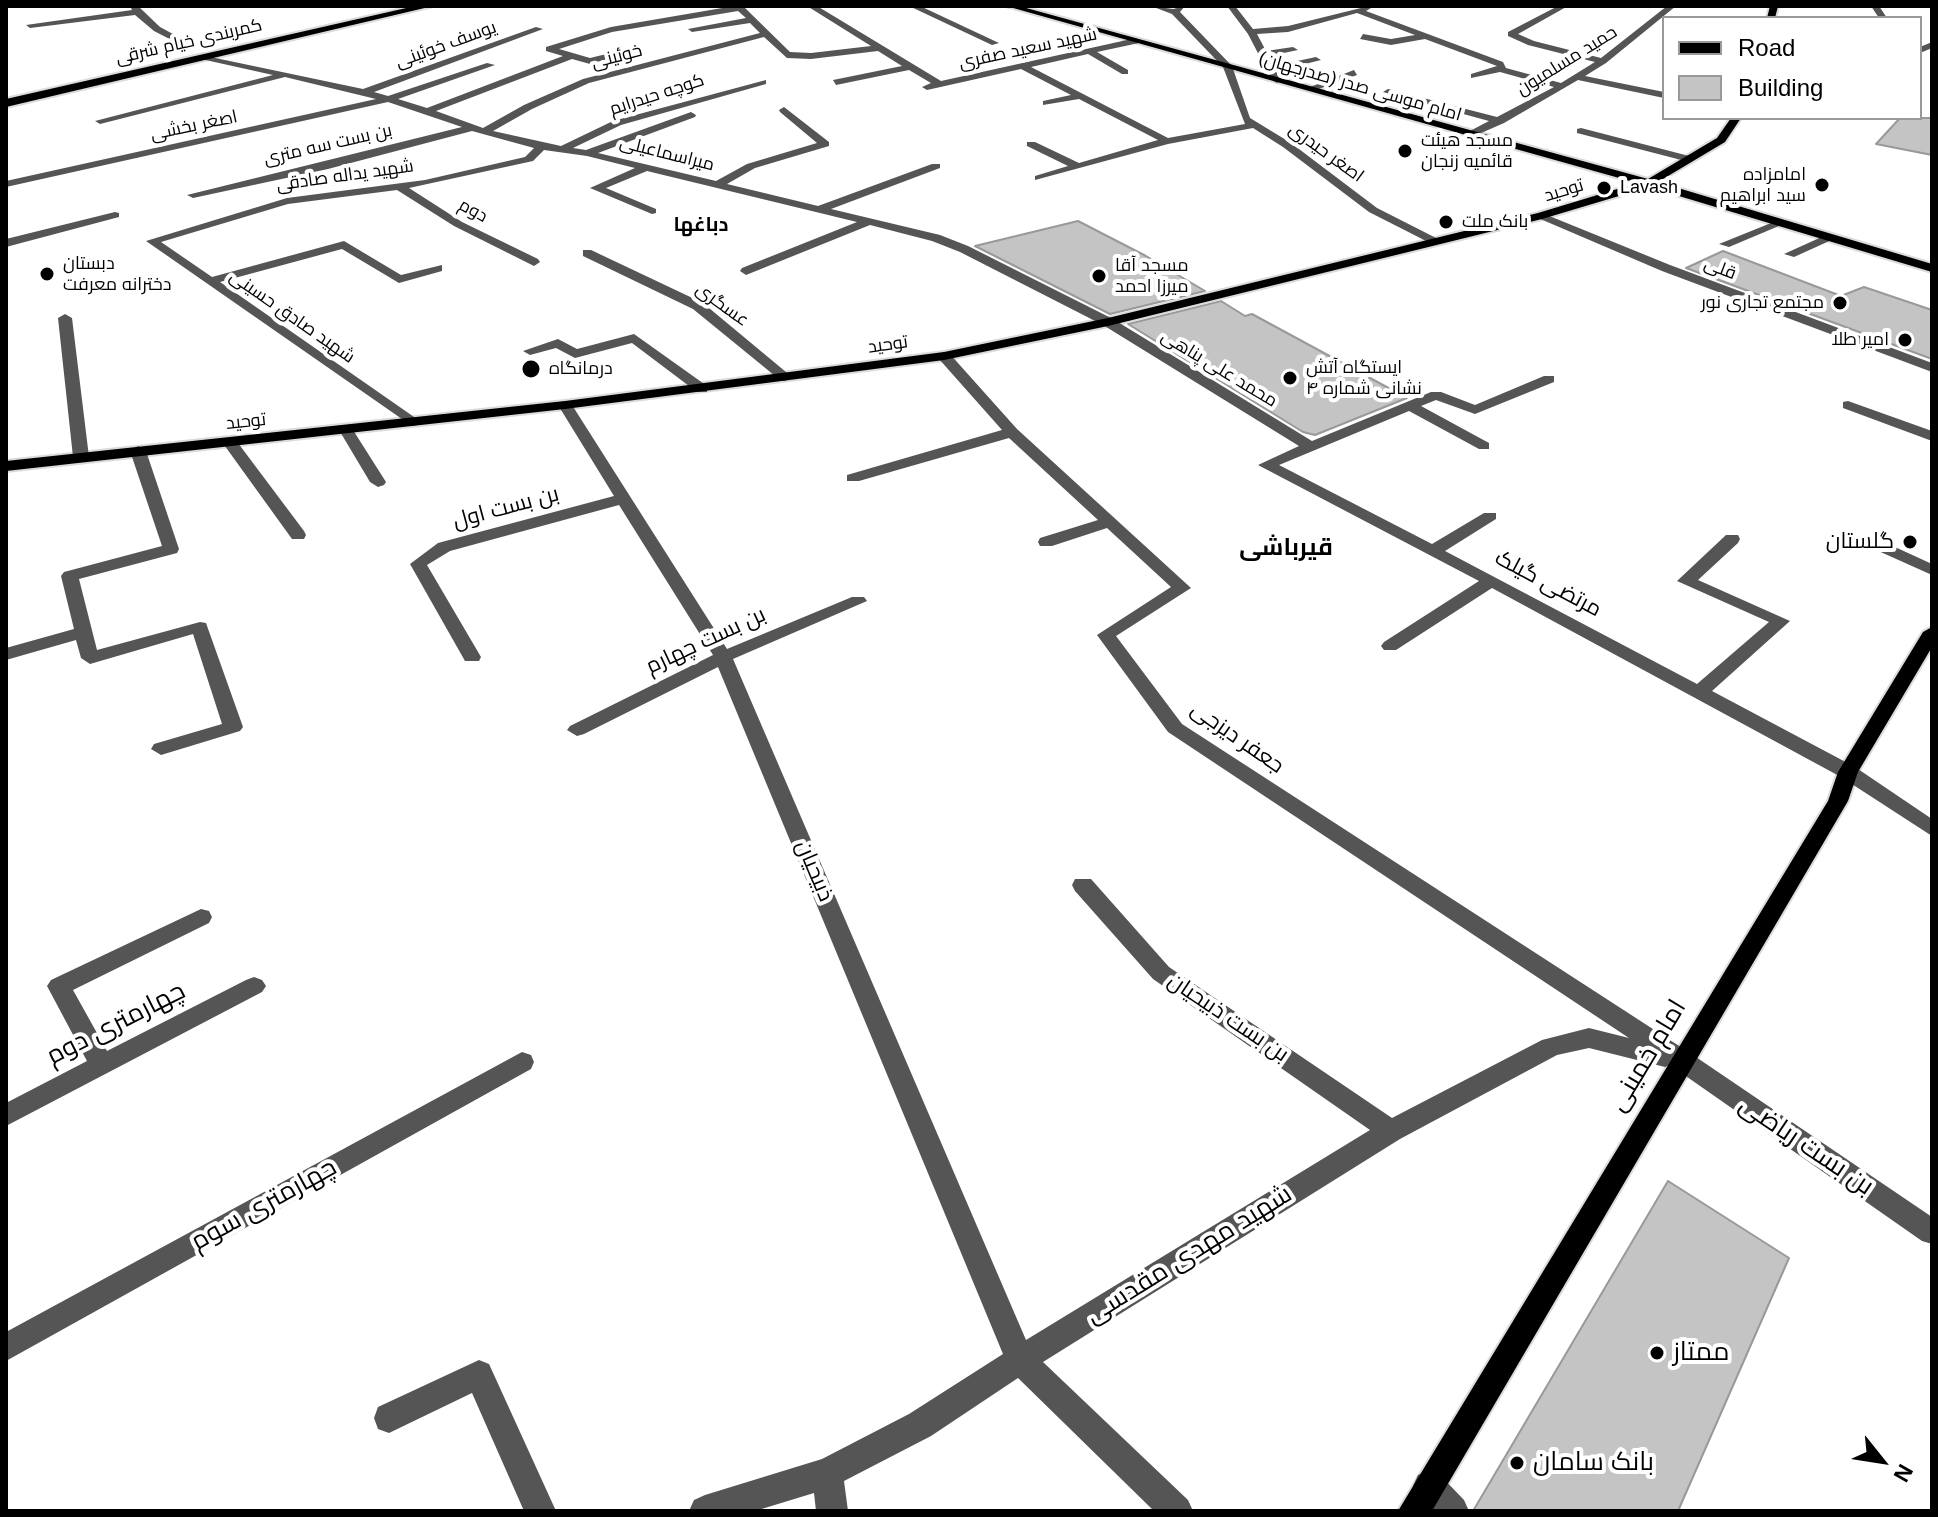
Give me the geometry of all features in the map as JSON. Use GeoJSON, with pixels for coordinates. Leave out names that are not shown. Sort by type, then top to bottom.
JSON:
{"type":"FeatureCollection","features":[{"type":"Feature","properties":{"kind":"highway","name":"کمربندی خیام شرقی"},"geometry":{"type":"LineString","coordinates":[[119,64],[376,6]]}},
{"type":"Feature","properties":{"kind":"highway","name":"کمربندی خیام شرقی"},"geometry":{"type":"LineString","coordinates":[[6,103],[428,6]]}},
{"type":"Feature","properties":{"kind":"highway"},"geometry":{"type":"LineString","coordinates":[[292,25],[310,33]]}},
{"type":"Feature","properties":{"kind":"main road","name":"(صدرجهان) امام موسی صدر"},"geometry":{"type":"LineString","coordinates":[[1010,6],[1227,66],[1274,75],[1310,89],[1649,183],[1932,268]]}},
{"type":"Feature","properties":{"kind":"main road","name":"توحید"},"geometry":{"type":"LineString","coordinates":[[6,466],[702,389],[944,356],[1108,322],[1542,216],[1649,183],[1721,140],[1735,120]]}},
{"type":"Feature","properties":{"kind":"main road","name":"امام خمینی"},"geometry":{"type":"LineString","coordinates":[[1421,1499],[1838,801],[1848,772],[1932,632]]}},
{"type":"Feature","properties":{"kind":"street"},"geometry":{"type":"LineString","coordinates":[[811,6],[939,84]]}},
{"type":"Feature","properties":{"kind":"street"},"geometry":{"type":"LineString","coordinates":[[917,8],[934,6]]}},
{"type":"Feature","properties":{"kind":"street"},"geometry":{"type":"LineString","coordinates":[[1155,6],[1178,9],[1227,66]]}},
{"type":"Feature","properties":{"kind":"street"},"geometry":{"type":"LineString","coordinates":[[1231,6],[1251,32],[1274,75],[1316,60]]}},
{"type":"Feature","properties":{"kind":"street"},"geometry":{"type":"LineString","coordinates":[[1251,32],[1288,29],[1375,6]]}},
{"type":"Feature","properties":{"kind":"street"},"geometry":{"type":"LineString","coordinates":[[1564,6],[1511,34],[1531,43],[1603,61]]}},
{"type":"Feature","properties":{"kind":"street","name":"حمید مسلمیون"},"geometry":{"type":"LineString","coordinates":[[1472,134],[1603,61],[1672,6]]}},
{"type":"Feature","properties":{"kind":"street"},"geometry":{"type":"LineString","coordinates":[[627,52],[595,61],[550,51],[554,46],[611,30],[739,7],[787,55],[798,57],[880,48]]}},
{"type":"Feature","properties":{"kind":"street"},"geometry":{"type":"LineString","coordinates":[[917,8],[995,43]]}},
{"type":"Feature","properties":{"kind":"street"},"geometry":{"type":"LineString","coordinates":[[30,25],[135,9],[157,29],[192,47]]}},
{"type":"Feature","properties":{"kind":"street"},"geometry":{"type":"LineString","coordinates":[[1356,10],[1500,64],[1500,69]]}},
{"type":"Feature","properties":{"kind":"street"},"geometry":{"type":"LineString","coordinates":[[692,29],[753,20]]}},
{"type":"Feature","properties":{"kind":"street"},"geometry":{"type":"LineString","coordinates":[[1398,25],[1423,21]]}},
{"type":"Feature","properties":{"kind":"street","name":"یوسف خوئینی"},"geometry":{"type":"LineString","coordinates":[[364,92],[539,29]]}},
{"type":"Feature","properties":{"kind":"street","name":"خوئینی"},"geometry":{"type":"LineString","coordinates":[[484,132],[528,107],[586,81],[766,34]]}},
{"type":"Feature","properties":{"kind":"street"},"geometry":{"type":"LineString","coordinates":[[1363,37],[1391,42],[1429,36]]}},
{"type":"Feature","properties":{"kind":"street","name":"شهید سعید صفری"},"geometry":{"type":"LineString","coordinates":[[927,87],[1136,41]]}},
{"type":"Feature","properties":{"kind":"street"},"geometry":{"type":"LineString","coordinates":[[1263,54],[1293,50]]}},
{"type":"Feature","properties":{"kind":"street"},"geometry":{"type":"LineString","coordinates":[[1451,55],[1466,51]]}},
{"type":"Feature","properties":{"kind":"street"},"geometry":{"type":"LineString","coordinates":[[1090,52],[1125,72]]}},
{"type":"Feature","properties":{"kind":"street"},"geometry":{"type":"LineString","coordinates":[[427,111],[571,56]]}},
{"type":"Feature","properties":{"kind":"street","name":"میراسماعیلی"},"geometry":{"type":"LineString","coordinates":[[204,57],[364,92],[471,128],[542,147],[587,153],[936,238],[964,249],[1108,322]]}},
{"type":"Feature","properties":{"kind":"street","name":"اصغر بخشی"},"geometry":{"type":"LineString","coordinates":[[6,184],[389,99],[490,65]]}},
{"type":"Feature","properties":{"kind":"street"},"geometry":{"type":"LineString","coordinates":[[1022,66],[1167,141]]}},
{"type":"Feature","properties":{"kind":"street","name":"اصغر حیدری"},"geometry":{"type":"LineString","coordinates":[[1227,66],[1246,120],[1287,145],[1373,210],[1436,241]]}},
{"type":"Feature","properties":{"kind":"street"},"geometry":{"type":"LineString","coordinates":[[836,82],[910,67]]}},
{"type":"Feature","properties":{"kind":"street"},"geometry":{"type":"LineString","coordinates":[[1474,76],[1500,69],[1562,86]]}},
{"type":"Feature","properties":{"kind":"street"},"geometry":{"type":"LineString","coordinates":[[1310,89],[1354,73]]}},
{"type":"Feature","properties":{"kind":"street"},"geometry":{"type":"LineString","coordinates":[[100,121],[285,75]]}},
{"type":"Feature","properties":{"kind":"street"},"geometry":{"type":"LineString","coordinates":[[1576,77],[1662,95]]}},
{"type":"Feature","properties":{"kind":"street","name":"کوچه حیدرایم"},"geometry":{"type":"LineString","coordinates":[[565,148],[617,123],[655,110],[763,82]]}},
{"type":"Feature","properties":{"kind":"street"},"geometry":{"type":"LineString","coordinates":[[1388,92],[1500,121]]}},
{"type":"Feature","properties":{"kind":"street"},"geometry":{"type":"LineString","coordinates":[[1046,103],[1080,96]]}},
{"type":"Feature","properties":{"kind":"street"},"geometry":{"type":"LineString","coordinates":[[717,185],[751,166],[825,144],[784,110]]}},
{"type":"Feature","properties":{"kind":"street"},"geometry":{"type":"LineString","coordinates":[[587,153],[691,115]]}},
{"type":"Feature","properties":{"kind":"street"},"geometry":{"type":"LineString","coordinates":[[1039,178],[1167,141],[1254,125]]}},
{"type":"Feature","properties":{"kind":"street","name":"بن بست سه متری"},"geometry":{"type":"LineString","coordinates":[[193,195],[328,166],[471,128]]}},
{"type":"Feature","properties":{"kind":"street"},"geometry":{"type":"LineString","coordinates":[[1581,131],[1689,159]]}},
{"type":"Feature","properties":{"kind":"street"},"geometry":{"type":"LineString","coordinates":[[1031,144],[1079,167]]}},
{"type":"Feature","properties":{"kind":"street","name":"شهید یداله صادقی"},"geometry":{"type":"LineString","coordinates":[[152,241],[287,201],[425,183],[529,159],[542,147]]}},
{"type":"Feature","properties":{"kind":"street"},"geometry":{"type":"LineString","coordinates":[[818,210],[936,166]]}},
{"type":"Feature","properties":{"kind":"street"},"geometry":{"type":"LineString","coordinates":[[644,168],[596,188],[652,211]]}},
{"type":"Feature","properties":{"kind":"street","name":"دوم"},"geometry":{"type":"LineString","coordinates":[[398,186],[458,224],[534,262]]}},
{"type":"Feature","properties":{"kind":"street"},"geometry":{"type":"LineString","coordinates":[[6,243],[115,215]]}},
{"type":"Feature","properties":{"kind":"street","name":"قلی"},"geometry":{"type":"LineString","coordinates":[[1542,216],[1666,268],[1932,368]]}},
{"type":"Feature","properties":{"kind":"street"},"geometry":{"type":"LineString","coordinates":[[746,271],[868,222]]}},
{"type":"Feature","properties":{"kind":"street"},"geometry":{"type":"LineString","coordinates":[[1725,244],[1780,223]]}},
{"type":"Feature","properties":{"kind":"street"},"geometry":{"type":"LineString","coordinates":[[1790,254],[1830,238]]}},
{"type":"Feature","properties":{"kind":"street","name":"شهید صادق حسینی"},"geometry":{"type":"LineString","coordinates":[[152,241],[412,422]]}},
{"type":"Feature","properties":{"kind":"street"},"geometry":{"type":"LineString","coordinates":[[210,281],[344,245],[399,279],[438,268]]}},
{"type":"Feature","properties":{"kind":"street","name":"عسگری"},"geometry":{"type":"LineString","coordinates":[[587,253],[698,306],[785,377]]}},
{"type":"Feature","properties":{"kind":"street"},"geometry":{"type":"LineString","coordinates":[[65,318],[81,457]]}},
{"type":"Feature","properties":{"kind":"street","name":"محمد علی پناهی"},"geometry":{"type":"LineString","coordinates":[[1108,322],[1310,446]]}},
{"type":"Feature","properties":{"kind":"street"},"geometry":{"type":"LineString","coordinates":[[530,351],[558,343],[575,354],[634,338],[702,389]]}},
{"type":"Feature","properties":{"kind":"street","name":"جعفر دیزجی"},"geometry":{"type":"LineString","coordinates":[[944,356],[1012,432],[1182,588],[1106,635],[1175,728],[1681,1060]]}},
{"type":"Feature","properties":{"kind":"street"},"geometry":{"type":"LineString","coordinates":[[1310,446],[1436,395],[1475,410],[1549,379]]}},
{"type":"Feature","properties":{"kind":"street","name":"ذبیحیان"},"geometry":{"type":"LineString","coordinates":[[565,405],[723,657],[1020,1360]]}},
{"type":"Feature","properties":{"kind":"street"},"geometry":{"type":"LineString","coordinates":[[1848,405],[1932,436]]}},
{"type":"Feature","properties":{"kind":"street"},"geometry":{"type":"LineString","coordinates":[[1410,406],[1484,446]]}},
{"type":"Feature","properties":{"kind":"street"},"geometry":{"type":"LineString","coordinates":[[346,430],[378,482]]}},
{"type":"Feature","properties":{"kind":"street"},"geometry":{"type":"LineString","coordinates":[[853,478],[1012,432]]}},
{"type":"Feature","properties":{"kind":"street"},"geometry":{"type":"LineString","coordinates":[[230,442],[298,535]]}},
{"type":"Feature","properties":{"kind":"street","name":"مرتضی گیلک"},"geometry":{"type":"LineString","coordinates":[[1310,446],[1266,465],[1848,772],[1932,829]]}},
{"type":"Feature","properties":{"kind":"street"},"geometry":{"type":"LineString","coordinates":[[138,451],[171,549],[70,576],[90,658],[200,627],[233,727],[161,749]]}},
{"type":"Feature","properties":{"kind":"street","name":"بن بست اول"},"geometry":{"type":"LineString","coordinates":[[472,657],[418,564],[444,547],[622,499]]}},
{"type":"Feature","properties":{"kind":"street"},"geometry":{"type":"LineString","coordinates":[[1433,551],[1490,516]]}},
{"type":"Feature","properties":{"kind":"street"},"geometry":{"type":"LineString","coordinates":[[1046,542],[1110,521]]}},
{"type":"Feature","properties":{"kind":"street"},"geometry":{"type":"LineString","coordinates":[[1698,693],[1781,621],[1686,581],[1732,539]]}},
{"type":"Feature","properties":{"kind":"street"},"geometry":{"type":"LineString","coordinates":[[1871,541],[1932,570]]}},
{"type":"Feature","properties":{"kind":"street"},"geometry":{"type":"LineString","coordinates":[[1390,646],[1491,581]]}},
{"type":"Feature","properties":{"kind":"street","name":"بن بست چهارم"},"geometry":{"type":"LineString","coordinates":[[577,730],[723,657],[858,601]]}},
{"type":"Feature","properties":{"kind":"street"},"geometry":{"type":"LineString","coordinates":[[6,654],[84,632]]}},
{"type":"Feature","properties":{"kind":"street","name":"بن بست ذبیحیان"},"geometry":{"type":"LineString","coordinates":[[1083,885],[1161,973],[1391,1131]]}},
{"type":"Feature","properties":{"kind":"street"},"geometry":{"type":"LineString","coordinates":[[102,1065],[59,986],[201,917]]}},
{"type":"Feature","properties":{"kind":"street","name":"چهارمتری دوم"},"geometry":{"type":"LineString","coordinates":[[6,1115],[254,986]]}},
{"type":"Feature","properties":{"kind":"street","name":"شهید مهدی مقدسی"},"geometry":{"type":"LineString","coordinates":[[705,1511],[827,1473],[920,1425],[1391,1131],[1551,1047],[1589,1038],[1681,1060]]}},
{"type":"Feature","properties":{"kind":"street","name":"بن بست ریاضی"},"geometry":{"type":"LineString","coordinates":[[1681,1060],[1932,1232]]}},
{"type":"Feature","properties":{"kind":"street","name":"چهارمتری سوم"},"geometry":{"type":"LineString","coordinates":[[6,1347],[522,1062]]}},
{"type":"Feature","properties":{"kind":"street"},"geometry":{"type":"LineString","coordinates":[[1020,1360],[1177,1511]]}},
{"type":"Feature","properties":{"kind":"street"},"geometry":{"type":"LineString","coordinates":[[389,1418],[479,1374],[540,1511]]}},
{"type":"Feature","properties":{"kind":"street"},"geometry":{"type":"LineString","coordinates":[[827,1473],[832,1511]]}},
{"type":"Feature","properties":{"kind":"street"},"geometry":{"type":"LineString","coordinates":[[1421,1499],[1453,1511]]}},
{"type":"Feature","properties":{"kind":"building"},"geometry":{"type":"Polygon","coordinates":[[[1932,118],[1932,155],[1876,144],[1898,120],[1932,118]]]}},
{"type":"Feature","properties":{"kind":"building","name":"مسجد آقا میرزا احمد"},"geometry":{"type":"Polygon","coordinates":[[[1078,221],[1205,291],[1110,314],[975,246],[1078,221]]]}},
{"type":"Feature","properties":{"kind":"building","name":"مجتمع تجارى نور"},"geometry":{"type":"Polygon","coordinates":[[[1723,251],[1841,296],[1864,287],[1932,310],[1932,359],[1686,268],[1723,251]]]}},
{"type":"Feature","properties":{"kind":"building","name":"ایستگاه آتش نشانی شماره ۴"},"geometry":{"type":"Polygon","coordinates":[[[1221,301],[1245,316],[1252,314],[1407,398],[1315,435],[1303,432],[1128,324],[1221,301]]]}},
{"type":"Feature","properties":{"kind":"building","name":"ممتاز"},"geometry":{"type":"Polygon","coordinates":[[[1668,1181],[1789,1258],[1678,1511],[1473,1511],[1668,1181]]]}},
{"type":"Feature","properties":{"kind":"place","name":"مسجد هیئت قائمیه زنجان"},"geometry":{"type":"Point","coordinates":[1405,151]}},
{"type":"Feature","properties":{"kind":"place","name":"امامزاده سید ابراهیم"},"geometry":{"type":"Point","coordinates":[1822,185]}},
{"type":"Feature","properties":{"kind":"place","name":"Lavash"},"geometry":{"type":"Point","coordinates":[1604,188]}},
{"type":"Feature","properties":{"kind":"place","name":"بانک ملت"},"geometry":{"type":"Point","coordinates":[1446,222]}},
{"type":"Feature","properties":{"kind":"place","name":"دبستان دخترانه معرفت"},"geometry":{"type":"Point","coordinates":[47,274]}},
{"type":"Feature","properties":{"kind":"place","name":"مسجد آقا میرزا احمد"},"geometry":{"type":"Point","coordinates":[1099,276]}},
{"type":"Feature","properties":{"kind":"place","name":"مجتمع تجارى نور"},"geometry":{"type":"Point","coordinates":[1840,303]}},
{"type":"Feature","properties":{"kind":"place","name":"امیر طلا"},"geometry":{"type":"Point","coordinates":[1905,340]}},
{"type":"Feature","properties":{"kind":"place","name":"درمانگاه"},"geometry":{"type":"Point","coordinates":[531,369]}},
{"type":"Feature","properties":{"kind":"place","name":"ایستگاه آتش نشانی شماره ۴"},"geometry":{"type":"Point","coordinates":[1290,378]}},
{"type":"Feature","properties":{"kind":"place","name":"گلستان"},"geometry":{"type":"Point","coordinates":[1910,542]}},
{"type":"Feature","properties":{"kind":"place","name":"ممتاز"},"geometry":{"type":"Point","coordinates":[1657,1353]}},
{"type":"Feature","properties":{"kind":"place","name":"بانک سامان"},"geometry":{"type":"Point","coordinates":[1517,1463]}},
{"type":"Feature","properties":{"kind":"district","name":"دباغها"},"geometry":{"type":"Point","coordinates":[701,225]}},
{"type":"Feature","properties":{"kind":"district","name":"قیرباشی"},"geometry":{"type":"Point","coordinates":[1286,548]}}]}
